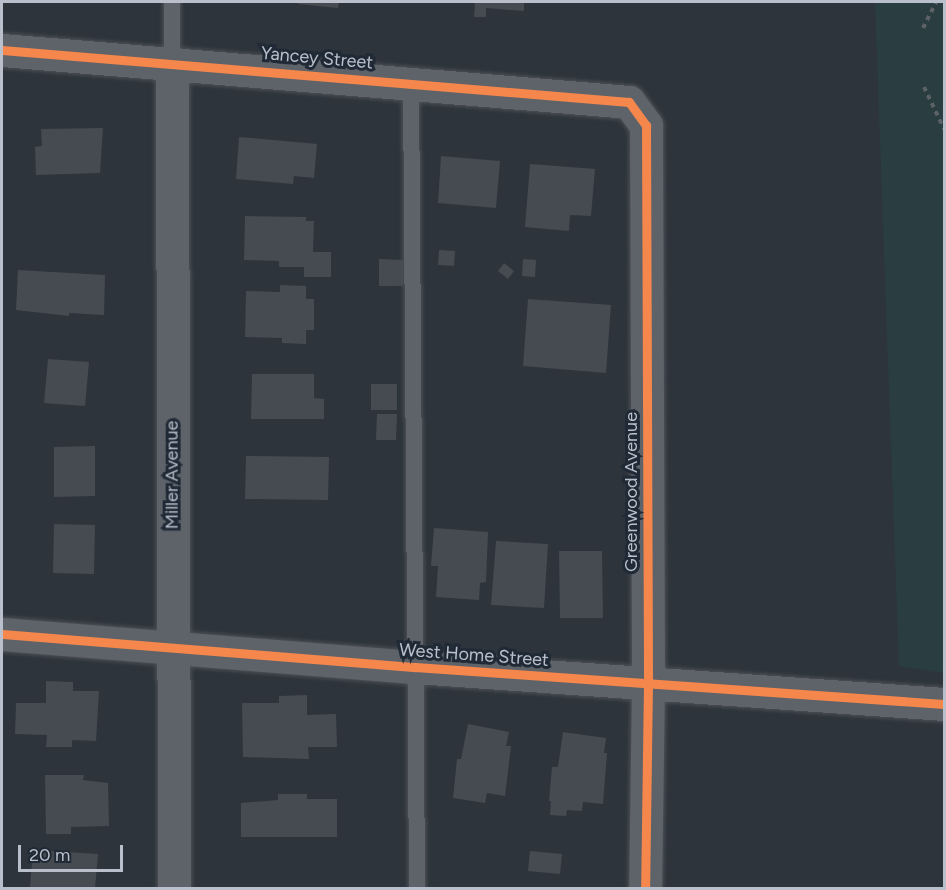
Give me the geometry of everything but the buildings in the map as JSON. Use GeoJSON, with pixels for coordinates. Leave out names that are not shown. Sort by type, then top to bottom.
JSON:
{"type":"FeatureCollection","features":[{"type":"Feature","properties":{"kind":"street","name":"Yancey Street"},"geometry":{"type":"LineString","coordinates":[[2,50],[172,62],[629,102]]}},
{"type":"Feature","properties":{"kind":"street","name":"Miller Avenue"},"geometry":{"type":"LineString","coordinates":[[172,62],[174,888]]}},
{"type":"Feature","properties":{"kind":"street","name":"Greenwood Avenue"},"geometry":{"type":"LineString","coordinates":[[629,102],[646,125],[648,683],[645,888]]}},
{"type":"Feature","properties":{"kind":"street","name":"West Home Street"},"geometry":{"type":"LineString","coordinates":[[2,634],[415,668],[945,704]]}},
{"type":"Feature","properties":{"kind":"lane"},"geometry":{"type":"LineString","coordinates":[[172,2],[172,62]]}},
{"type":"Feature","properties":{"kind":"lane"},"geometry":{"type":"LineString","coordinates":[[411,83],[417,888]]}},
{"type":"Feature","properties":{"kind":"path"},"geometry":{"type":"LineString","coordinates":[[923,28],[936,2]]}},
{"type":"Feature","properties":{"kind":"path"},"geometry":{"type":"LineString","coordinates":[[924,87],[945,129]]}},
{"type":"Feature","properties":{"kind":"green space"},"geometry":{"type":"Polygon","coordinates":[[[875,2],[944,2],[944,673],[899,666],[875,2]]]}},
{"type":"Feature","properties":{"kind":"cycle path"},"geometry":{"type":"LineString","coordinates":[[2,50],[629,102],[646,125],[648,683],[645,888]]}},
{"type":"Feature","properties":{"kind":"cycle path"},"geometry":{"type":"LineString","coordinates":[[2,634],[415,667],[944,704]]}}]}
